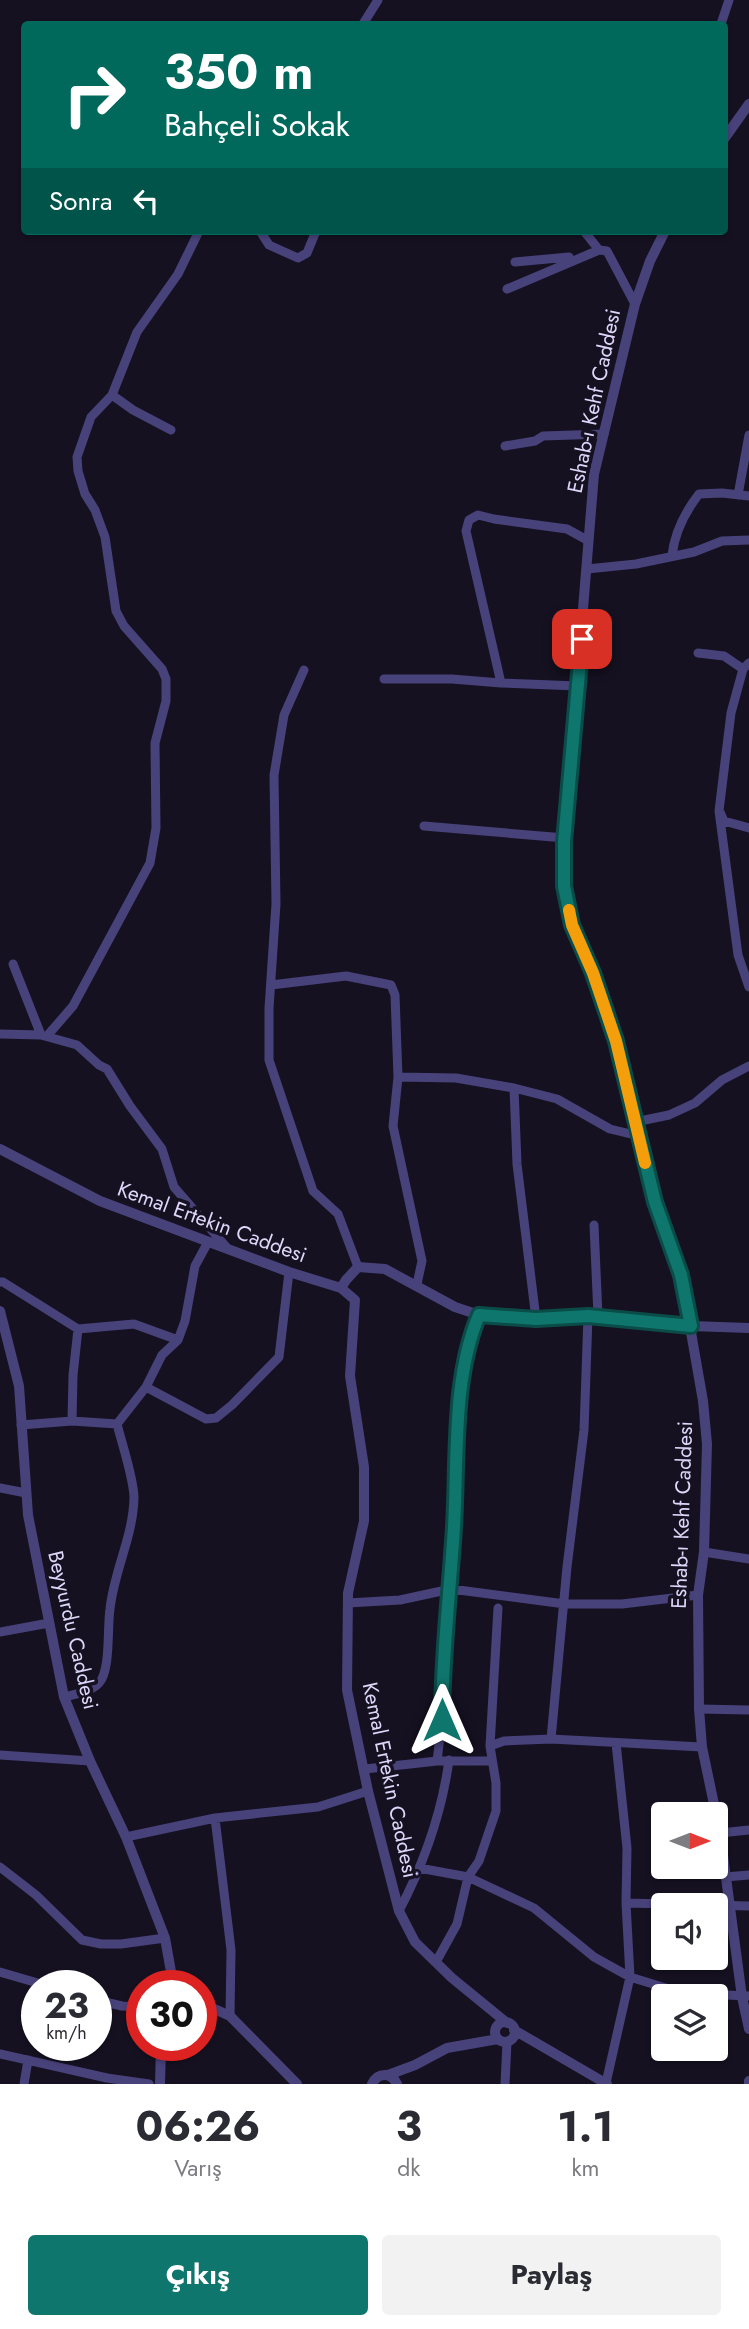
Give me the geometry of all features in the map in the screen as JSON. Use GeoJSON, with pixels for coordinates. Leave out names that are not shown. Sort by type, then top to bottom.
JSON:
{"type":"FeatureCollection","features":[{"type":"Feature","properties":{"kind":"street"},"geometry":{"type":"LineString","coordinates":[[365,21],[378,0]]}},
{"type":"Feature","properties":{"kind":"street"},"geometry":{"type":"LineString","coordinates":[[722,21],[729,0]]}},
{"type":"Feature","properties":{"kind":"street"},"geometry":{"type":"LineString","coordinates":[[728,134],[749,104]]}},
{"type":"Feature","properties":{"kind":"street"},"geometry":{"type":"LineString","coordinates":[[44,1035],[73,1006],[149,863],[156,828],[155,743],[166,701],[166,679],[162,669],[124,626],[117,611],[105,537],[95,510],[85,494],[78,471],[80,444],[91,417],[112,395],[137,332],[178,274],[198,235]]}},
{"type":"Feature","properties":{"kind":"street"},"geometry":{"type":"LineString","coordinates":[[263,235],[269,245],[298,258],[307,253],[314,235]]}},
{"type":"Feature","properties":{"kind":"street"},"geometry":{"type":"LineString","coordinates":[[587,235],[599,250]]}},
{"type":"Feature","properties":{"kind":"street","name":"Eshab-ı Kehf Caddesi"},"geometry":{"type":"LineString","coordinates":[[663,235],[650,261],[635,304],[594,474],[565,838],[564,886],[572,925],[593,973],[616,1041],[655,1202],[681,1275],[691,1326],[707,1444],[704,1552],[698,1595],[699,1709],[702,1747],[714,1802]]}},
{"type":"Feature","properties":{"kind":"street"},"geometry":{"type":"LineString","coordinates":[[507,289],[599,250],[607,251],[635,304]]}},
{"type":"Feature","properties":{"kind":"street"},"geometry":{"type":"LineString","coordinates":[[515,262],[578,257]]}},
{"type":"Feature","properties":{"kind":"street"},"geometry":{"type":"LineString","coordinates":[[112,395],[133,410],[171,430]]}},
{"type":"Feature","properties":{"kind":"street"},"geometry":{"type":"LineString","coordinates":[[506,446],[543,436],[604,434]]}},
{"type":"Feature","properties":{"kind":"street"},"geometry":{"type":"LineString","coordinates":[[738,495],[749,435]]}},
{"type":"Feature","properties":{"kind":"street"},"geometry":{"type":"LineString","coordinates":[[672,555],[673,544],[685,512],[699,494],[749,496]]}},
{"type":"Feature","properties":{"kind":"street"},"geometry":{"type":"LineString","coordinates":[[501,683],[466,531],[469,520],[478,515],[567,528],[587,540]]}},
{"type":"Feature","properties":{"kind":"street"},"geometry":{"type":"LineString","coordinates":[[587,569],[636,564],[694,552],[722,541],[749,540]]}},
{"type":"Feature","properties":{"kind":"street"},"geometry":{"type":"LineString","coordinates":[[698,653],[724,656],[746,666],[731,713],[719,811],[738,955],[749,986]]}},
{"type":"Feature","properties":{"kind":"street"},"geometry":{"type":"LineString","coordinates":[[304,670],[284,715],[274,775],[276,904],[269,1060],[313,1191],[338,1214],[358,1267]]}},
{"type":"Feature","properties":{"kind":"street"},"geometry":{"type":"LineString","coordinates":[[384,680],[453,679],[578,686]]}},
{"type":"Feature","properties":{"kind":"street"},"geometry":{"type":"LineString","coordinates":[[719,811],[724,821],[749,828]]}},
{"type":"Feature","properties":{"kind":"street"},"geometry":{"type":"LineString","coordinates":[[424,826],[565,838]]}},
{"type":"Feature","properties":{"kind":"street"},"geometry":{"type":"LineString","coordinates":[[13,964],[44,1035]]}},
{"type":"Feature","properties":{"kind":"street"},"geometry":{"type":"LineString","coordinates":[[271,985],[346,976],[391,985],[395,995],[397,1077],[393,1126],[422,1261],[416,1284]]}},
{"type":"Feature","properties":{"kind":"street"},"geometry":{"type":"LineString","coordinates":[[0,1034],[44,1035],[77,1045],[107,1069],[162,1149],[174,1187],[228,1249]]}},
{"type":"Feature","properties":{"kind":"street"},"geometry":{"type":"LineString","coordinates":[[635,1122],[669,1115],[695,1102],[722,1080],[749,1066]]}},
{"type":"Feature","properties":{"kind":"street"},"geometry":{"type":"LineString","coordinates":[[397,1077],[456,1078],[514,1088],[557,1099],[610,1129],[639,1136]]}},
{"type":"Feature","properties":{"kind":"street"},"geometry":{"type":"LineString","coordinates":[[514,1088],[517,1164],[536,1319]]}},
{"type":"Feature","properties":{"kind":"street","name":"Kemal Ertekin Caddesi"},"geometry":{"type":"LineString","coordinates":[[0,1149],[100,1201],[289,1272],[341,1288],[355,1300],[350,1376],[364,1467],[364,1521],[348,1602],[348,1690],[368,1791],[399,1911],[415,1942],[481,2003],[504,2033]]}},
{"type":"Feature","properties":{"kind":"street"},"geometry":{"type":"LineString","coordinates":[[551,1739],[584,1430],[593,1316],[594,1225]]}},
{"type":"Feature","properties":{"kind":"street"},"geometry":{"type":"LineString","coordinates":[[117,1424],[146,1387],[162,1355],[178,1340],[186,1321],[195,1266],[208,1242]]}},
{"type":"Feature","properties":{"kind":"street"},"geometry":{"type":"LineString","coordinates":[[341,1288],[358,1267],[386,1269],[455,1307],[479,1315],[536,1319],[593,1316],[691,1326],[749,1328]]}},
{"type":"Feature","properties":{"kind":"street"},"geometry":{"type":"LineString","coordinates":[[146,1387],[206,1419],[216,1418],[279,1357],[289,1272]]}},
{"type":"Feature","properties":{"kind":"street"},"geometry":{"type":"LineString","coordinates":[[0,1282],[78,1329],[134,1324],[178,1340]]}},
{"type":"Feature","properties":{"kind":"street","name":"Beyyurdu Caddesi"},"geometry":{"type":"LineString","coordinates":[[0,1311],[19,1385],[27,1515],[64,1697],[90,1761],[126,1836],[165,1938],[170,1970]]}},
{"type":"Feature","properties":{"kind":"street"},"geometry":{"type":"LineString","coordinates":[[437,1761],[451,1589],[457,1407],[473,1328],[479,1315]]}},
{"type":"Feature","properties":{"kind":"street"},"geometry":{"type":"LineString","coordinates":[[72,1421],[78,1329]]}},
{"type":"Feature","properties":{"kind":"street"},"geometry":{"type":"LineString","coordinates":[[21,1425],[72,1421],[117,1424]]}},
{"type":"Feature","properties":{"kind":"street"},"geometry":{"type":"LineString","coordinates":[[64,1697],[91,1689],[100,1682],[106,1669],[114,1579],[131,1530],[134,1495],[117,1424]]}},
{"type":"Feature","properties":{"kind":"street"},"geometry":{"type":"LineString","coordinates":[[0,1488],[26,1493]]}},
{"type":"Feature","properties":{"kind":"street"},"geometry":{"type":"LineString","coordinates":[[704,1552],[749,1559]]}},
{"type":"Feature","properties":{"kind":"street"},"geometry":{"type":"LineString","coordinates":[[348,1602],[400,1600],[451,1589],[565,1604],[622,1604],[698,1595]]}},
{"type":"Feature","properties":{"kind":"street"},"geometry":{"type":"LineString","coordinates":[[436,1962],[457,1924],[468,1877],[479,1861],[496,1811],[496,1783],[491,1746],[498,1608]]}},
{"type":"Feature","properties":{"kind":"street"},"geometry":{"type":"LineString","coordinates":[[0,1632],[49,1623]]}},
{"type":"Feature","properties":{"kind":"street"},"geometry":{"type":"LineString","coordinates":[[699,1709],[749,1710]]}},
{"type":"Feature","properties":{"kind":"street"},"geometry":{"type":"LineString","coordinates":[[491,1746],[503,1741],[551,1739],[702,1747]]}},
{"type":"Feature","properties":{"kind":"street"},"geometry":{"type":"LineString","coordinates":[[372,2084],[377,2077],[394,2081],[415,2065],[447,2048],[504,2033],[543,2047],[607,2084],[630,1977],[626,1903],[627,1848],[616,1743]]}},
{"type":"Feature","properties":{"kind":"street"},"geometry":{"type":"LineString","coordinates":[[0,1755],[90,1761]]}},
{"type":"Feature","properties":{"kind":"street"},"geometry":{"type":"LineString","coordinates":[[399,1911],[419,1868],[446,1784],[449,1760]]}},
{"type":"Feature","properties":{"kind":"street"},"geometry":{"type":"LineString","coordinates":[[365,1769],[449,1760],[492,1761]]}},
{"type":"Feature","properties":{"kind":"street"},"geometry":{"type":"LineString","coordinates":[[126,1836],[215,1818],[318,1807],[368,1791]]}},
{"type":"Feature","properties":{"kind":"street"},"geometry":{"type":"LineString","coordinates":[[215,1818],[231,1950],[230,2016]]}},
{"type":"Feature","properties":{"kind":"street"},"geometry":{"type":"LineString","coordinates":[[728,1832],[749,1830]]}},
{"type":"Feature","properties":{"kind":"street"},"geometry":{"type":"LineString","coordinates":[[0,1867],[36,1895],[82,1940],[121,1944],[165,1938]]}},
{"type":"Feature","properties":{"kind":"street"},"geometry":{"type":"LineString","coordinates":[[419,1868],[468,1877],[534,1908],[594,1957],[630,1977],[682,1993],[745,1996]]}},
{"type":"Feature","properties":{"kind":"street"},"geometry":{"type":"LineString","coordinates":[[728,1877],[749,1875]]}},
{"type":"Feature","properties":{"kind":"street","name":"Eshab-ı Kehf Caddesi"},"geometry":{"type":"LineString","coordinates":[[725,1880],[749,2029]]}},
{"type":"Feature","properties":{"kind":"street"},"geometry":{"type":"LineString","coordinates":[[626,1903],[749,1906]]}},
{"type":"Feature","properties":{"kind":"street"},"geometry":{"type":"LineString","coordinates":[[0,1972],[21,1978]]}},
{"type":"Feature","properties":{"kind":"street"},"geometry":{"type":"LineString","coordinates":[[217,2010],[230,2016],[297,2084]]}},
{"type":"Feature","properties":{"kind":"street"},"geometry":{"type":"LineString","coordinates":[[504,2033],[505,2084]]}},
{"type":"Feature","properties":{"kind":"street"},"geometry":{"type":"LineString","coordinates":[[0,2054],[21,2059]]}},
{"type":"Feature","properties":{"kind":"street"},"geometry":{"type":"LineString","coordinates":[[24,2084],[27,2061]]}},
{"type":"Feature","properties":{"kind":"street"},"geometry":{"type":"LineString","coordinates":[[32,2061],[149,2084]]}},
{"type":"Feature","properties":{"kind":"street"},"geometry":{"type":"LineString","coordinates":[[160,2084],[161,2061]]}},
{"type":"Feature","properties":{"kind":"slow traffic"},"geometry":{"type":"LineString","coordinates":[[569,910],[572,925],[593,973],[616,1041],[645,1163]]}},
{"type":"Feature","properties":{"kind":"route"},"geometry":{"type":"LineString","coordinates":[[442,1720],[442,1683],[456,1503],[457,1407],[473,1328],[479,1315],[536,1319],[588,1316],[691,1326],[681,1275],[655,1202],[616,1041],[593,973],[572,925],[564,886],[564,842],[582,639]]}}]}
